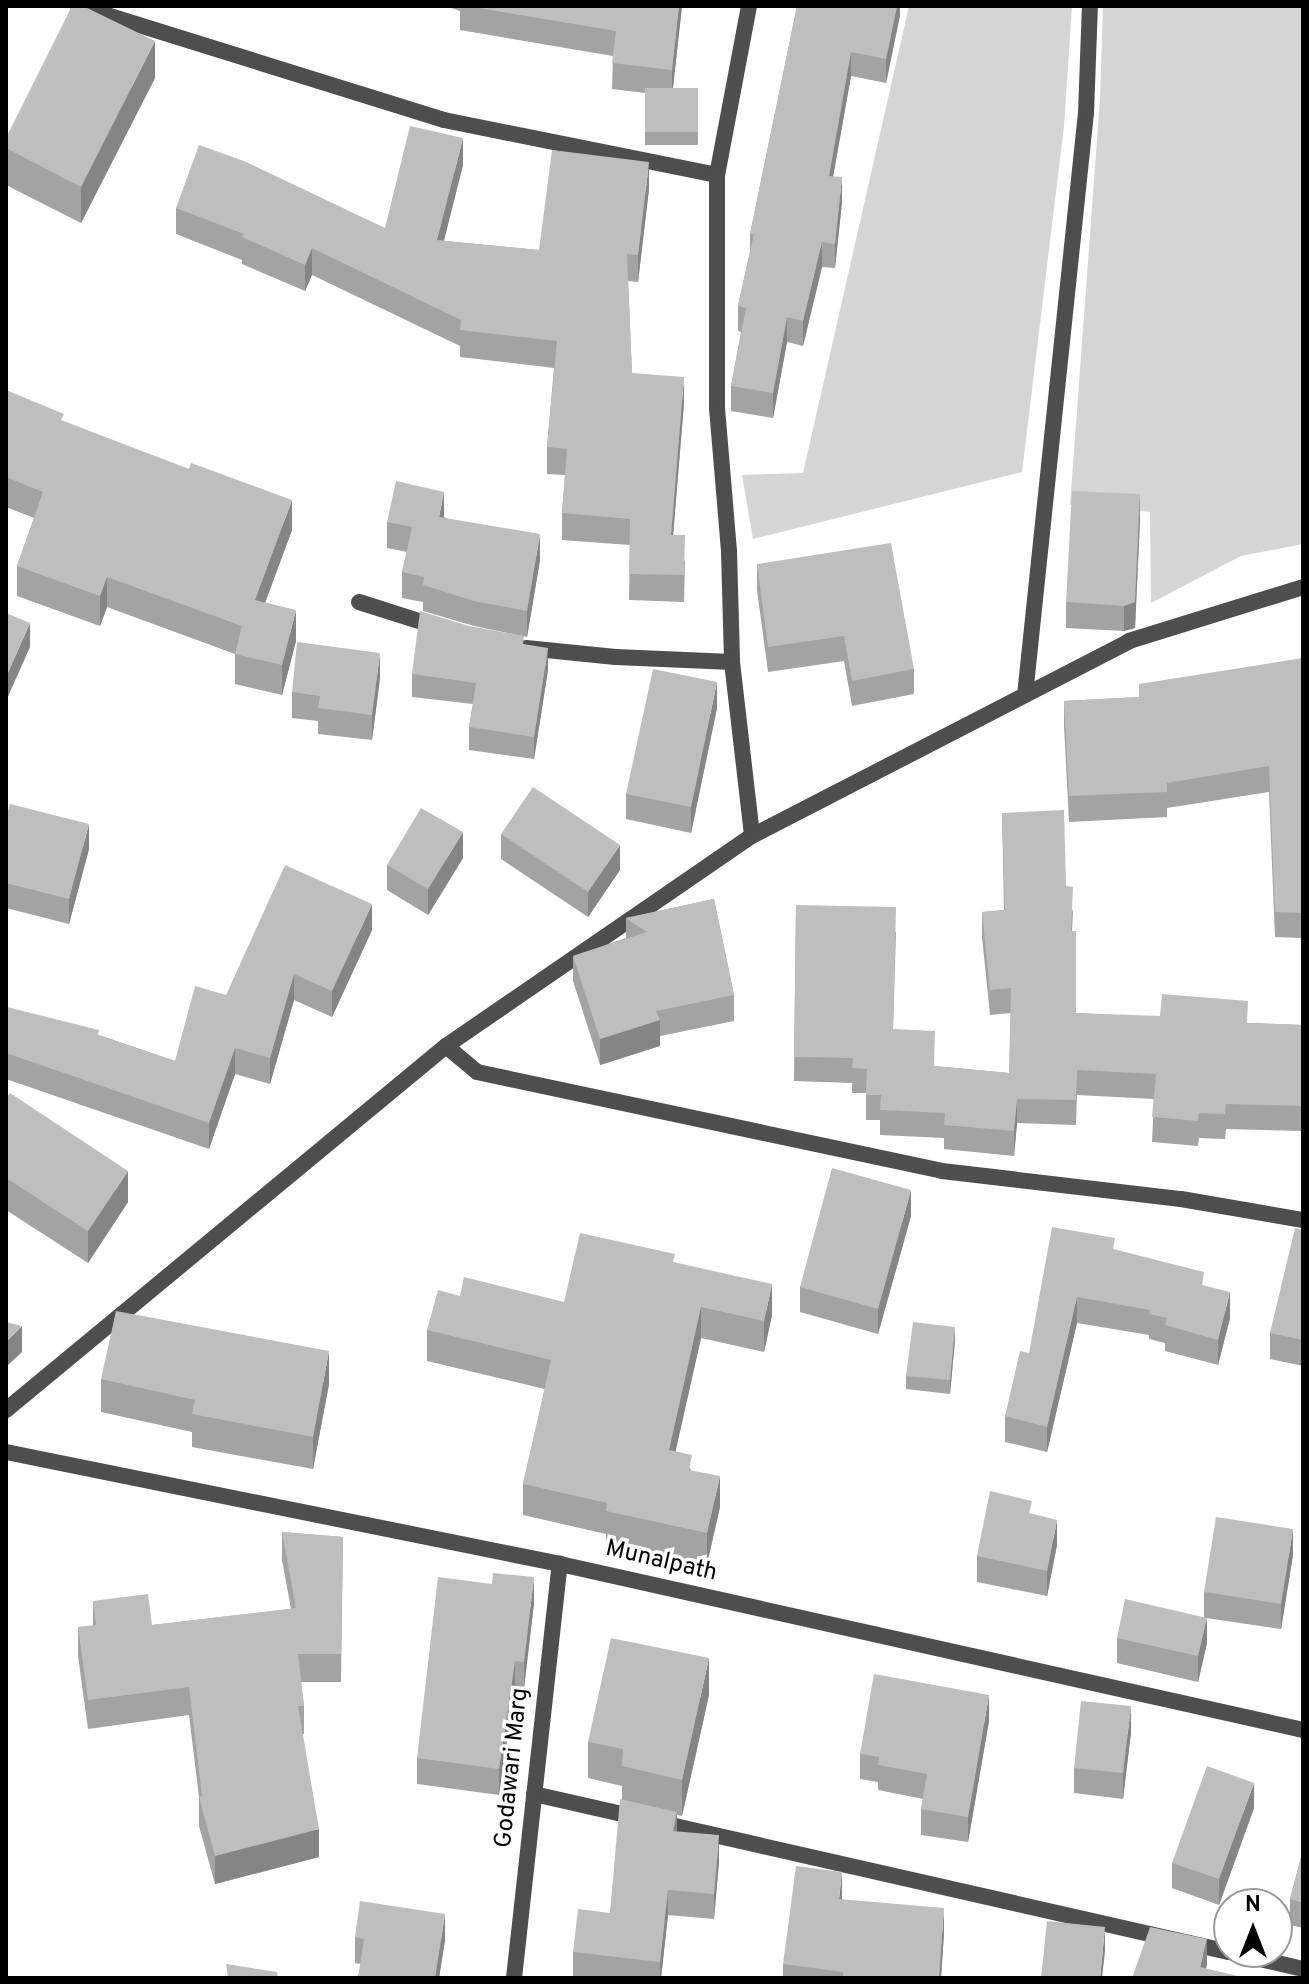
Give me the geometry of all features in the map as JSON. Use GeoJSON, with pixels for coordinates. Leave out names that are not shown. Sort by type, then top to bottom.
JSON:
{"type":"FeatureCollection","features":[{"type":"Feature","properties":{"kind":"street"},"geometry":{"type":"LineString","coordinates":[[78,6],[444,120],[717,175]]}},
{"type":"Feature","properties":{"kind":"street"},"geometry":{"type":"LineString","coordinates":[[749,6],[717,175],[717,408],[729,552],[732,662],[752,836]]}},
{"type":"Feature","properties":{"kind":"street"},"geometry":{"type":"LineString","coordinates":[[1025,695],[1086,113],[1090,6]]}},
{"type":"Feature","properties":{"kind":"street"},"geometry":{"type":"LineString","coordinates":[[6,1410],[446,1046],[752,836],[1129,641],[1303,587]]}},
{"type":"Feature","properties":{"kind":"street"},"geometry":{"type":"LineString","coordinates":[[359,602],[457,633]]}},
{"type":"Feature","properties":{"kind":"street"},"geometry":{"type":"LineString","coordinates":[[502,643],[561,653],[732,662]]}},
{"type":"Feature","properties":{"kind":"street"},"geometry":{"type":"LineString","coordinates":[[446,1046],[477,1072],[942,1171],[1181,1199],[1303,1220]]}},
{"type":"Feature","properties":{"kind":"street","name":"Munalpath"},"geometry":{"type":"LineString","coordinates":[[6,1452],[560,1564],[1303,1730]]}},
{"type":"Feature","properties":{"kind":"street","name":"Godawari Marg"},"geometry":{"type":"LineString","coordinates":[[514,1978],[560,1564]]}},
{"type":"Feature","properties":{"kind":"street"},"geometry":{"type":"LineString","coordinates":[[534,1794],[1213,1948]]}},
{"type":"Feature","properties":{"kind":"shaded area"},"geometry":{"type":"Polygon","coordinates":[[[909,6],[1072,6],[1064,126],[1022,472],[753,539],[742,475],[803,473],[909,6]]]}},
{"type":"Feature","properties":{"kind":"shaded area"},"geometry":{"type":"Polygon","coordinates":[[[1103,6],[1303,6],[1303,544],[1241,556],[1151,603],[1150,512],[1070,505],[1100,99],[1103,6]]]}},
{"type":"Feature","properties":{"kind":"building"},"geometry":{"type":"Polygon","coordinates":[[[72,6],[83,6],[155,41],[81,187],[6,148],[6,138],[72,6]]]}},
{"type":"Feature","properties":{"kind":"building"},"geometry":{"type":"Polygon","coordinates":[[[466,6],[679,6],[672,70],[612,63],[616,31],[466,6]]]}},
{"type":"Feature","properties":{"kind":"building"},"geometry":{"type":"Polygon","coordinates":[[[797,6],[897,6],[886,59],[851,52],[829,176],[842,177],[835,244],[822,242],[803,321],[787,317],[773,393],[731,386],[746,308],[738,306],[754,234],[750,234],[797,6]]]}},
{"type":"Feature","properties":{"kind":"building"},"geometry":{"type":"Polygon","coordinates":[[[645,88],[698,88],[698,132],[645,132],[645,88]]]}},
{"type":"Feature","properties":{"kind":"building"},"geometry":{"type":"Polygon","coordinates":[[[410,126],[463,138],[437,240],[539,250],[552,150],[649,162],[638,255],[627,254],[632,373],[684,377],[671,535],[685,535],[684,575],[629,574],[630,519],[562,513],[567,449],[547,447],[557,341],[460,330],[461,320],[312,248],[305,265],[242,237],[244,234],[176,208],[199,145],[244,161],[385,228],[410,126]]]}},
{"type":"Feature","properties":{"kind":"building"},"geometry":{"type":"Polygon","coordinates":[[[6,390],[64,414],[61,420],[189,469],[191,463],[292,500],[255,600],[296,610],[282,665],[235,654],[242,626],[107,577],[100,596],[17,566],[43,492],[6,477],[6,390]]]}},
{"type":"Feature","properties":{"kind":"building"},"geometry":{"type":"Polygon","coordinates":[[[396,481],[444,492],[439,517],[540,534],[527,611],[474,601],[423,585],[424,577],[402,572],[412,527],[387,522],[396,481]]]}},
{"type":"Feature","properties":{"kind":"building"},"geometry":{"type":"Polygon","coordinates":[[[1072,491],[1140,494],[1135,602],[1124,606],[1066,602],[1072,491]]]}},
{"type":"Feature","properties":{"kind":"building"},"geometry":{"type":"Polygon","coordinates":[[[891,543],[914,669],[852,681],[844,636],[768,647],[757,564],[891,543]]]}},
{"type":"Feature","properties":{"kind":"building"},"geometry":{"type":"Polygon","coordinates":[[[420,611],[469,626],[524,636],[523,644],[548,648],[534,737],[469,727],[476,683],[412,674],[420,611]]]}},
{"type":"Feature","properties":{"kind":"building"},"geometry":{"type":"Polygon","coordinates":[[[6,613],[30,623],[6,677],[6,613]]]}},
{"type":"Feature","properties":{"kind":"building"},"geometry":{"type":"Polygon","coordinates":[[[297,642],[380,653],[372,715],[318,708],[320,696],[292,692],[297,642]]]}},
{"type":"Feature","properties":{"kind":"building"},"geometry":{"type":"Polygon","coordinates":[[[1303,658],[1303,913],[1275,912],[1269,766],[1167,783],[1167,792],[1069,796],[1064,701],[1139,697],[1139,684],[1303,658]]]}},
{"type":"Feature","properties":{"kind":"building"},"geometry":{"type":"Polygon","coordinates":[[[653,669],[717,682],[691,807],[626,794],[653,669]]]}},
{"type":"Feature","properties":{"kind":"building"},"geometry":{"type":"Polygon","coordinates":[[[533,787],[620,845],[588,892],[501,834],[533,787]]]}},
{"type":"Feature","properties":{"kind":"building"},"geometry":{"type":"Polygon","coordinates":[[[10,804],[89,824],[69,899],[6,883],[6,818],[10,804]]]}},
{"type":"Feature","properties":{"kind":"building"},"geometry":{"type":"Polygon","coordinates":[[[421,808],[463,832],[428,889],[387,865],[421,808]]]}},
{"type":"Feature","properties":{"kind":"building"},"geometry":{"type":"Polygon","coordinates":[[[1064,810],[1066,886],[1073,887],[1071,931],[1076,931],[1076,1013],[1160,1016],[1162,994],[1248,1001],[1247,1023],[1303,1025],[1303,1106],[1226,1104],[1225,1114],[1199,1113],[1198,1121],[1152,1117],[1156,1074],[1077,1070],[1076,1100],[1017,1099],[1014,1131],[944,1125],[945,1113],[880,1110],[881,1095],[866,1095],[867,1069],[852,1068],[853,1058],[794,1057],[796,905],[896,907],[893,1029],[935,1031],[934,1066],[1009,1073],[1011,988],[990,990],[982,912],[1005,910],[1002,813],[1064,810]]]}},
{"type":"Feature","properties":{"kind":"building"},"geometry":{"type":"Polygon","coordinates":[[[285,865],[372,904],[332,991],[294,974],[270,1058],[235,1048],[209,1123],[6,1053],[7,1007],[99,1030],[98,1035],[175,1061],[195,986],[226,995],[285,865]]]}},
{"type":"Feature","properties":{"kind":"building"},"geometry":{"type":"Polygon","coordinates":[[[714,899],[734,995],[656,1011],[660,1020],[600,1039],[573,956],[647,932],[626,918],[714,899]]]}},
{"type":"Feature","properties":{"kind":"building"},"geometry":{"type":"Polygon","coordinates":[[[10,1093],[128,1171],[88,1231],[6,1178],[6,1098],[10,1093]]]}},
{"type":"Feature","properties":{"kind":"building"},"geometry":{"type":"Polygon","coordinates":[[[832,1168],[911,1190],[878,1309],[800,1287],[832,1168]]]}},
{"type":"Feature","properties":{"kind":"building"},"geometry":{"type":"Polygon","coordinates":[[[1052,1227],[1115,1238],[1113,1249],[1204,1272],[1202,1285],[1230,1292],[1218,1340],[1165,1325],[1167,1318],[1149,1314],[1150,1310],[1077,1297],[1047,1427],[1005,1416],[1020,1351],[1029,1353],[1052,1227]]]}},
{"type":"Feature","properties":{"kind":"building"},"geometry":{"type":"Polygon","coordinates":[[[1295,1228],[1303,1230],[1303,1340],[1270,1333],[1295,1228]]]}},
{"type":"Feature","properties":{"kind":"building"},"geometry":{"type":"Polygon","coordinates":[[[580,1233],[675,1254],[673,1262],[772,1284],[764,1321],[701,1307],[669,1450],[692,1455],[689,1470],[720,1476],[707,1533],[606,1511],[607,1503],[523,1484],[551,1360],[427,1330],[438,1290],[460,1296],[464,1277],[564,1302],[580,1233]]]}},
{"type":"Feature","properties":{"kind":"building"},"geometry":{"type":"Polygon","coordinates":[[[116,1311],[329,1351],[313,1437],[192,1414],[195,1400],[101,1379],[116,1311]]]}},
{"type":"Feature","properties":{"kind":"building"},"geometry":{"type":"Polygon","coordinates":[[[6,1322],[22,1326],[6,1342],[6,1322]]]}},
{"type":"Feature","properties":{"kind":"building"},"geometry":{"type":"Polygon","coordinates":[[[913,1322],[955,1327],[950,1380],[906,1376],[913,1322]]]}},
{"type":"Feature","properties":{"kind":"building"},"geometry":{"type":"Polygon","coordinates":[[[990,1491],[1032,1501],[1029,1513],[1057,1520],[1047,1571],[977,1556],[990,1491]]]}},
{"type":"Feature","properties":{"kind":"building"},"geometry":{"type":"Polygon","coordinates":[[[1216,1517],[1293,1529],[1281,1604],[1204,1592],[1216,1517]]]}},
{"type":"Feature","properties":{"kind":"building"},"geometry":{"type":"Polygon","coordinates":[[[282,1532],[343,1537],[341,1654],[298,1654],[304,1706],[298,1706],[319,1829],[215,1856],[199,1797],[202,1796],[189,1687],[88,1700],[78,1627],[96,1625],[93,1601],[148,1594],[152,1625],[296,1608],[282,1532]]]}},
{"type":"Feature","properties":{"kind":"building"},"geometry":{"type":"Polygon","coordinates":[[[493,1573],[534,1577],[524,1662],[515,1661],[499,1769],[417,1758],[438,1577],[492,1584],[493,1573]]]}},
{"type":"Feature","properties":{"kind":"building"},"geometry":{"type":"Polygon","coordinates":[[[1125,1599],[1207,1618],[1198,1656],[1117,1638],[1125,1599]]]}},
{"type":"Feature","properties":{"kind":"building"},"geometry":{"type":"Polygon","coordinates":[[[611,1638],[709,1658],[682,1780],[622,1766],[623,1749],[588,1742],[611,1638]]]}},
{"type":"Feature","properties":{"kind":"building"},"geometry":{"type":"Polygon","coordinates":[[[874,1674],[989,1695],[968,1817],[921,1809],[927,1774],[878,1765],[879,1757],[860,1754],[874,1674]]]}},
{"type":"Feature","properties":{"kind":"building"},"geometry":{"type":"Polygon","coordinates":[[[1081,1701],[1131,1706],[1123,1773],[1074,1768],[1081,1701]]]}},
{"type":"Feature","properties":{"kind":"building"},"geometry":{"type":"Polygon","coordinates":[[[1207,1766],[1254,1783],[1219,1879],[1172,1863],[1207,1766]]]}},
{"type":"Feature","properties":{"kind":"building"},"geometry":{"type":"Polygon","coordinates":[[[620,1799],[677,1812],[673,1831],[719,1835],[714,1894],[668,1890],[660,1962],[573,1952],[578,1909],[610,1913],[620,1799]]]}},
{"type":"Feature","properties":{"kind":"building"},"geometry":{"type":"Polygon","coordinates":[[[1303,1850],[1303,1903],[1293,1900],[1293,1888],[1303,1850]]]}},
{"type":"Feature","properties":{"kind":"building"},"geometry":{"type":"Polygon","coordinates":[[[796,1866],[842,1872],[839,1899],[944,1908],[939,1978],[843,1978],[843,1972],[783,1964],[796,1866]]]}},
{"type":"Feature","properties":{"kind":"building"},"geometry":{"type":"Polygon","coordinates":[[[360,1901],[445,1914],[435,1978],[358,1978],[364,1939],[355,1937],[360,1901]]]}},
{"type":"Feature","properties":{"kind":"building"},"geometry":{"type":"Polygon","coordinates":[[[1047,1921],[1105,1927],[1100,1978],[1041,1978],[1047,1921]]]}},
{"type":"Feature","properties":{"kind":"building"},"geometry":{"type":"Polygon","coordinates":[[[1150,1927],[1207,1939],[1200,1967],[1246,1978],[1132,1978],[1150,1927]]]}},
{"type":"Feature","properties":{"kind":"building"},"geometry":{"type":"Polygon","coordinates":[[[226,1964],[277,1972],[278,1978],[228,1978],[226,1964]]]}}]}
